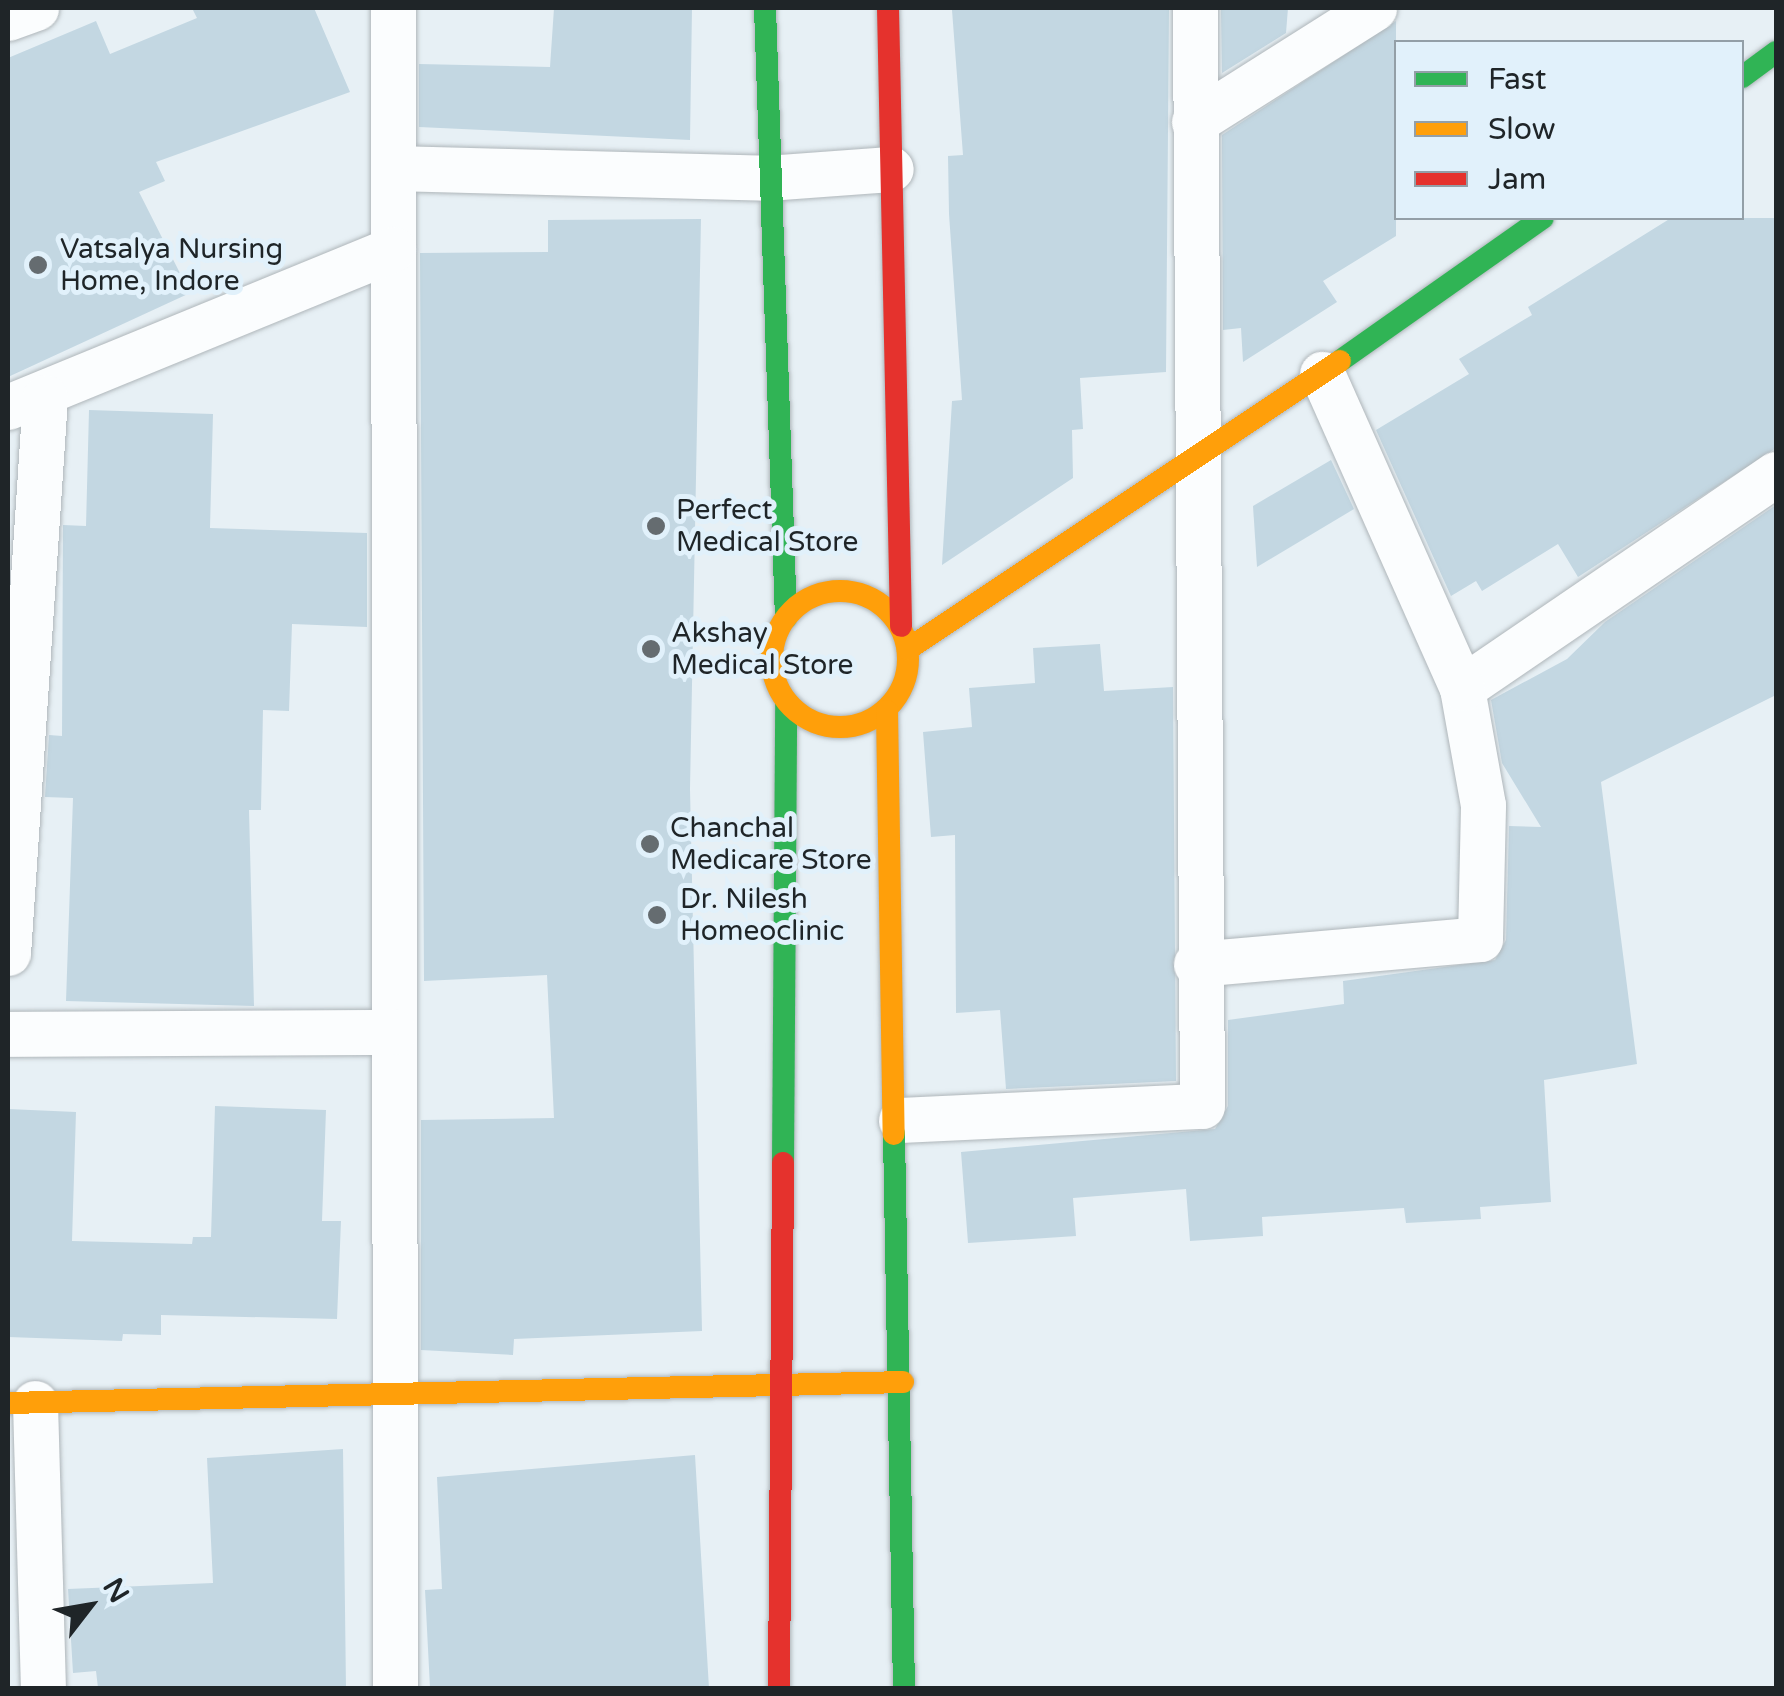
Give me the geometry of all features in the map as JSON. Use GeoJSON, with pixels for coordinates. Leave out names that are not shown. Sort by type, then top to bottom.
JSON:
{"type":"FeatureCollection","features":[{"type":"Feature","properties":{"kind":"street"},"geometry":{"type":"LineString","coordinates":[[8,18],[36,8]]}},
{"type":"Feature","properties":{"kind":"street"},"geometry":{"type":"LineString","coordinates":[[393,8],[395,1688]]}},
{"type":"Feature","properties":{"kind":"street"},"geometry":{"type":"LineString","coordinates":[[765,8],[767,178],[786,618],[772,660],[786,702],[774,1386],[779,1688]]}},
{"type":"Feature","properties":{"kind":"street"},"geometry":{"type":"LineString","coordinates":[[888,8],[890,169],[909,671],[888,710],[901,1120],[904,1688]]}},
{"type":"Feature","properties":{"kind":"street"},"geometry":{"type":"LineString","coordinates":[[901,1120],[1202,1106],[1196,964],[1196,8]]}},
{"type":"Feature","properties":{"kind":"street"},"geometry":{"type":"LineString","coordinates":[[1194,122],[1374,8]]}},
{"type":"Feature","properties":{"kind":"street"},"geometry":{"type":"LineString","coordinates":[[1744,76],[1776,52]]}},
{"type":"Feature","properties":{"kind":"street"},"geometry":{"type":"LineString","coordinates":[[393,168],[767,178],[890,169]]}},
{"type":"Feature","properties":{"kind":"street"},"geometry":{"type":"LineString","coordinates":[[905,638],[1196,463],[1540,220]]}},
{"type":"Feature","properties":{"kind":"street"},"geometry":{"type":"LineString","coordinates":[[8,953],[26,402],[393,250]]}},
{"type":"Feature","properties":{"kind":"street"},"geometry":{"type":"LineString","coordinates":[[1196,964],[1480,939],[1483,805],[1462,688],[1322,374]]}},
{"type":"Feature","properties":{"kind":"street"},"geometry":{"type":"LineString","coordinates":[[1462,688],[1776,474]]}},
{"type":"Feature","properties":{"kind":"street"},"geometry":{"type":"LineString","coordinates":[[786,618],[802,601],[845,590],[887,608],[905,638]]}},
{"type":"Feature","properties":{"kind":"street"},"geometry":{"type":"LineString","coordinates":[[786,702],[824,726],[888,710]]}},
{"type":"Feature","properties":{"kind":"street"},"geometry":{"type":"LineString","coordinates":[[8,1034],[394,1032]]}},
{"type":"Feature","properties":{"kind":"street"},"geometry":{"type":"LineString","coordinates":[[43,1688],[21,1403],[903,1382]]}},
{"type":"Feature","properties":{"kind":"building"},"geometry":{"type":"Polygon","coordinates":[[[192,8],[314,8],[350,92],[156,162],[165,181],[139,192],[190,293],[8,377],[8,58],[96,21],[110,54],[197,18],[192,8]]]}},
{"type":"Feature","properties":{"kind":"building"},"geometry":{"type":"Polygon","coordinates":[[[554,8],[692,8],[690,140],[419,127],[419,64],[550,67],[554,8]]]}},
{"type":"Feature","properties":{"kind":"building"},"geometry":{"type":"Polygon","coordinates":[[[1169,8],[1166,372],[1080,378],[1083,429],[1072,430],[1073,478],[942,565],[952,401],[962,400],[949,214],[948,156],[963,155],[952,10],[1169,8]]]}},
{"type":"Feature","properties":{"kind":"building"},"geometry":{"type":"Polygon","coordinates":[[[1221,8],[1288,8],[1286,33],[1222,73],[1221,8]]]}},
{"type":"Feature","properties":{"kind":"building"},"geometry":{"type":"Polygon","coordinates":[[[1396,21],[1396,236],[1323,281],[1337,302],[1243,362],[1241,328],[1223,330],[1222,135],[1396,21]]]}},
{"type":"Feature","properties":{"kind":"building"},"geometry":{"type":"Polygon","coordinates":[[[1776,218],[1776,448],[1578,577],[1558,544],[1482,591],[1476,581],[1451,596],[1376,430],[1469,374],[1459,359],[1532,315],[1528,307],[1668,220],[1776,218]]]}},
{"type":"Feature","properties":{"kind":"building"},"geometry":{"type":"Polygon","coordinates":[[[701,219],[690,789],[702,1331],[514,1339],[513,1355],[421,1350],[421,1120],[554,1118],[547,975],[424,981],[420,253],[548,252],[548,220],[701,219]]]}},
{"type":"Feature","properties":{"kind":"building"},"geometry":{"type":"Polygon","coordinates":[[[89,410],[213,414],[210,528],[367,533],[367,627],[292,624],[289,711],[263,710],[261,810],[249,810],[254,1006],[66,1001],[73,798],[45,797],[49,735],[62,736],[63,525],[86,526],[89,410]]]}},
{"type":"Feature","properties":{"kind":"building"},"geometry":{"type":"Polygon","coordinates":[[[1331,460],[1354,509],[1257,567],[1253,506],[1331,460]]]}},
{"type":"Feature","properties":{"kind":"building"},"geometry":{"type":"Polygon","coordinates":[[[1776,505],[1776,695],[1601,782],[1637,1064],[1544,1080],[1551,1202],[1480,1207],[1481,1219],[1406,1223],[1404,1208],[1262,1217],[1263,1236],[1190,1241],[1186,1189],[1073,1198],[1076,1236],[968,1243],[961,1152],[1215,1129],[1228,1106],[1228,1020],[1344,1004],[1343,981],[1495,960],[1506,940],[1509,826],[1541,827],[1502,763],[1491,700],[1567,659],[1605,622],[1776,505]]]}},
{"type":"Feature","properties":{"kind":"building"},"geometry":{"type":"Polygon","coordinates":[[[1100,644],[1104,691],[1173,687],[1176,1081],[1006,1089],[1000,1010],[956,1013],[955,835],[931,837],[923,732],[972,727],[969,688],[1035,683],[1033,648],[1100,644]]]}},
{"type":"Feature","properties":{"kind":"building"},"geometry":{"type":"Polygon","coordinates":[[[215,1106],[326,1110],[322,1221],[341,1221],[337,1319],[161,1315],[161,1335],[123,1334],[122,1341],[8,1337],[8,1109],[76,1112],[72,1241],[192,1244],[193,1237],[211,1237],[215,1106]]]}},
{"type":"Feature","properties":{"kind":"building"},"geometry":{"type":"Polygon","coordinates":[[[343,1449],[346,1688],[98,1688],[96,1671],[73,1673],[68,1589],[213,1583],[207,1458],[343,1449]]]}},
{"type":"Feature","properties":{"kind":"building"},"geometry":{"type":"Polygon","coordinates":[[[695,1455],[709,1688],[430,1688],[425,1590],[442,1589],[437,1477],[695,1455]]]}},
{"type":"Feature","properties":{"kind":"traffic: fast"},"geometry":{"type":"LineString","coordinates":[[765,8],[786,618]]}},
{"type":"Feature","properties":{"kind":"traffic: fast"},"geometry":{"type":"LineString","coordinates":[[1744,76],[1776,52]]}},
{"type":"Feature","properties":{"kind":"traffic: fast"},"geometry":{"type":"LineString","coordinates":[[1340,361],[1540,220]]}},
{"type":"Feature","properties":{"kind":"traffic: fast"},"geometry":{"type":"LineString","coordinates":[[783,1163],[786,702]]}},
{"type":"Feature","properties":{"kind":"traffic: fast"},"geometry":{"type":"LineString","coordinates":[[894,1134],[904,1688]]}},
{"type":"Feature","properties":{"kind":"traffic: slow"},"geometry":{"type":"LineString","coordinates":[[908,649],[1340,361]]}},
{"type":"Feature","properties":{"kind":"traffic: slow"},"geometry":{"type":"LineString","coordinates":[[840,591],[866,596],[888,611],[903,633],[908,659],[903,685],[888,707],[866,722],[840,727],[814,722],[792,707],[777,685],[772,659],[777,633],[792,611],[814,596],[840,591]]}},
{"type":"Feature","properties":{"kind":"traffic: slow"},"geometry":{"type":"LineString","coordinates":[[887,711],[894,1134]]}},
{"type":"Feature","properties":{"kind":"traffic: slow"},"geometry":{"type":"LineString","coordinates":[[8,1403],[903,1382]]}},
{"type":"Feature","properties":{"kind":"traffic: jam"},"geometry":{"type":"LineString","coordinates":[[888,8],[901,626]]}},
{"type":"Feature","properties":{"kind":"traffic: jam"},"geometry":{"type":"LineString","coordinates":[[779,1688],[783,1163]]}},
{"type":"Feature","properties":{"kind":"place","name":"Vatsalya Nursing Home, Indore"},"geometry":{"type":"Point","coordinates":[38,265]}},
{"type":"Feature","properties":{"kind":"place","name":"Perfect Medical Store"},"geometry":{"type":"Point","coordinates":[656,526]}},
{"type":"Feature","properties":{"kind":"place","name":"Akshay Medical Store"},"geometry":{"type":"Point","coordinates":[651,649]}},
{"type":"Feature","properties":{"kind":"place","name":"Chanchal Medicare Store"},"geometry":{"type":"Point","coordinates":[650,844]}},
{"type":"Feature","properties":{"kind":"place","name":"Dr. Nilesh Homeoclinic"},"geometry":{"type":"Point","coordinates":[657,915]}}]}
